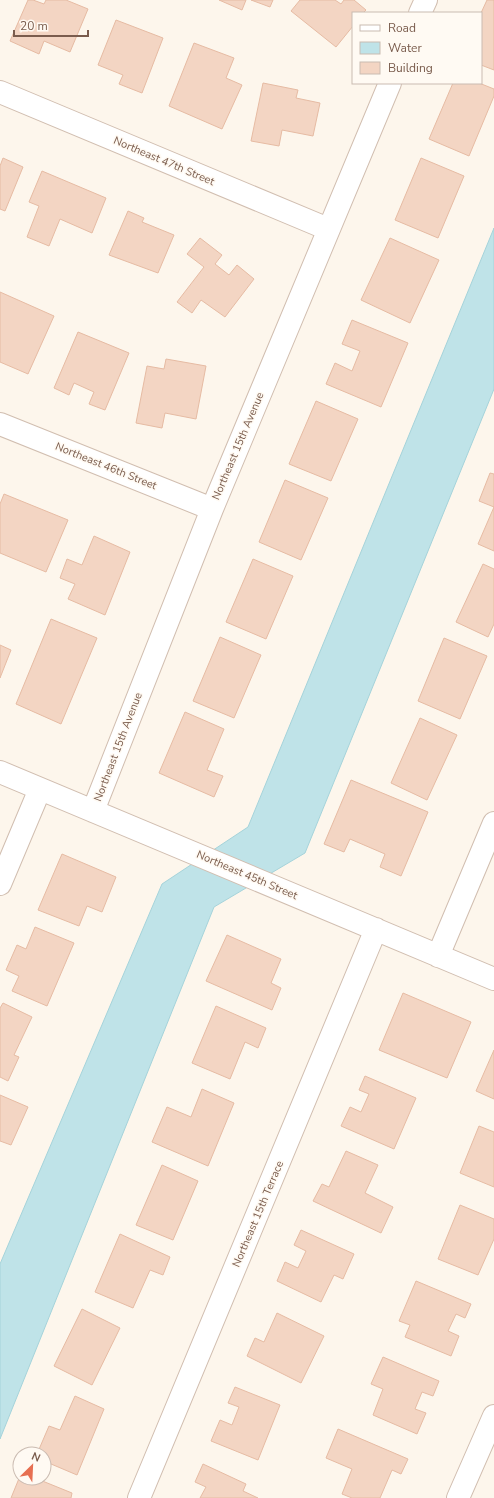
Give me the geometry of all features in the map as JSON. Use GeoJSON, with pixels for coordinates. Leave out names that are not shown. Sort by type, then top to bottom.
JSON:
{"type":"FeatureCollection","features":[{"type":"Feature","properties":{"kind":"street"},"geometry":{"type":"LineString","coordinates":[[420,12],[426,0]]}},
{"type":"Feature","properties":{"kind":"street","name":"Northeast 15th Avenue"},"geometry":{"type":"LineString","coordinates":[[93,811],[212,509],[390,84]]}},
{"type":"Feature","properties":{"kind":"street","name":"Northeast 47th Street"},"geometry":{"type":"LineString","coordinates":[[0,92],[328,229]]}},
{"type":"Feature","properties":{"kind":"street","name":"Northeast 46th Street"},"geometry":{"type":"LineString","coordinates":[[0,424],[212,509]]}},
{"type":"Feature","properties":{"kind":"street","name":"Northeast 45th Street"},"geometry":{"type":"LineString","coordinates":[[0,772],[494,979]]}},
{"type":"Feature","properties":{"kind":"street"},"geometry":{"type":"LineString","coordinates":[[0,884],[40,789]]}},
{"type":"Feature","properties":{"kind":"street"},"geometry":{"type":"LineString","coordinates":[[438,956],[494,823]]}},
{"type":"Feature","properties":{"kind":"street","name":"Northeast 15th Terrace"},"geometry":{"type":"LineString","coordinates":[[139,1498],[376,929]]}},
{"type":"Feature","properties":{"kind":"street"},"geometry":{"type":"LineString","coordinates":[[458,1498],[494,1416]]}},
{"type":"Feature","properties":{"kind":"water"},"geometry":{"type":"Polygon","coordinates":[[[494,228],[494,389],[305,853],[214,907],[0,1439],[0,1264],[162,884],[248,827],[494,228]]]}},
{"type":"Feature","properties":{"kind":"building"},"geometry":{"type":"Polygon","coordinates":[[[28,0],[33,0],[44,4],[46,0],[66,0],[88,9],[70,52],[44,41],[39,54],[10,41],[28,0]]]}},
{"type":"Feature","properties":{"kind":"building"},"geometry":{"type":"Polygon","coordinates":[[[219,0],[246,0],[242,10],[219,0]]]}},
{"type":"Feature","properties":{"kind":"building"},"geometry":{"type":"Polygon","coordinates":[[[251,0],[273,0],[270,7],[251,0]]]}},
{"type":"Feature","properties":{"kind":"building"},"geometry":{"type":"Polygon","coordinates":[[[300,0],[335,0],[341,4],[344,0],[354,0],[366,10],[364,12],[352,12],[352,27],[336,47],[291,11],[300,0]]]}},
{"type":"Feature","properties":{"kind":"building"},"geometry":{"type":"Polygon","coordinates":[[[487,0],[494,0],[494,70],[482,65],[481,12],[487,0]]]}},
{"type":"Feature","properties":{"kind":"building"},"geometry":{"type":"Polygon","coordinates":[[[116,20],[163,38],[142,93],[119,84],[123,75],[98,65],[116,20]]]}},
{"type":"Feature","properties":{"kind":"building"},"geometry":{"type":"Polygon","coordinates":[[[194,43],[234,58],[226,78],[242,85],[222,129],[169,106],[194,43]]]}},
{"type":"Feature","properties":{"kind":"building"},"geometry":{"type":"Polygon","coordinates":[[[263,83],[298,90],[296,98],[320,103],[313,136],[282,130],[279,146],[251,141],[263,83]]]}},
{"type":"Feature","properties":{"kind":"building"},"geometry":{"type":"Polygon","coordinates":[[[453,84],[482,84],[494,89],[494,96],[469,156],[429,139],[453,84]]]}},
{"type":"Feature","properties":{"kind":"building"},"geometry":{"type":"Polygon","coordinates":[[[3,158],[23,167],[5,211],[0,209],[0,166],[3,158]]]}},
{"type":"Feature","properties":{"kind":"building"},"geometry":{"type":"Polygon","coordinates":[[[421,158],[464,176],[438,238],[395,220],[421,158]]]}},
{"type":"Feature","properties":{"kind":"building"},"geometry":{"type":"Polygon","coordinates":[[[42,171],[106,198],[92,233],[60,219],[49,246],[27,237],[39,206],[29,202],[42,171]]]}},
{"type":"Feature","properties":{"kind":"building"},"geometry":{"type":"Polygon","coordinates":[[[128,211],[144,218],[142,222],[174,235],[158,273],[109,255],[128,211]]]}},
{"type":"Feature","properties":{"kind":"building"},"geometry":{"type":"Polygon","coordinates":[[[200,238],[222,255],[215,264],[229,275],[237,265],[254,279],[225,317],[201,300],[192,313],[177,302],[204,267],[187,254],[200,238]]]}},
{"type":"Feature","properties":{"kind":"building"},"geometry":{"type":"Polygon","coordinates":[[[390,238],[439,260],[410,323],[361,300],[390,238]]]}},
{"type":"Feature","properties":{"kind":"building"},"geometry":{"type":"Polygon","coordinates":[[[0,292],[54,316],[28,374],[0,362],[0,292]]]}},
{"type":"Feature","properties":{"kind":"building"},"geometry":{"type":"Polygon","coordinates":[[[352,320],[408,343],[381,407],[326,384],[335,363],[352,371],[360,351],[342,344],[352,320]]]}},
{"type":"Feature","properties":{"kind":"building"},"geometry":{"type":"Polygon","coordinates":[[[78,332],[129,353],[105,410],[89,404],[94,392],[74,383],[69,395],[54,388],[78,332]]]}},
{"type":"Feature","properties":{"kind":"building"},"geometry":{"type":"Polygon","coordinates":[[[166,359],[206,366],[196,419],[165,413],[162,428],[136,423],[147,366],[164,369],[166,359]]]}},
{"type":"Feature","properties":{"kind":"building"},"geometry":{"type":"Polygon","coordinates":[[[316,401],[358,419],[331,481],[289,464],[316,401]]]}},
{"type":"Feature","properties":{"kind":"building"},"geometry":{"type":"Polygon","coordinates":[[[490,473],[494,474],[494,507],[479,501],[490,473]]]}},
{"type":"Feature","properties":{"kind":"building"},"geometry":{"type":"Polygon","coordinates":[[[285,480],[328,498],[301,560],[259,542],[285,480]]]}},
{"type":"Feature","properties":{"kind":"building"},"geometry":{"type":"Polygon","coordinates":[[[4,494],[68,520],[46,572],[0,553],[0,504],[4,494]]]}},
{"type":"Feature","properties":{"kind":"building"},"geometry":{"type":"Polygon","coordinates":[[[494,507],[494,551],[478,544],[494,507]]]}},
{"type":"Feature","properties":{"kind":"building"},"geometry":{"type":"Polygon","coordinates":[[[94,536],[130,552],[105,615],[68,599],[75,584],[60,578],[67,559],[82,565],[94,536]]]}},
{"type":"Feature","properties":{"kind":"building"},"geometry":{"type":"Polygon","coordinates":[[[253,559],[293,576],[266,639],[226,622],[253,559]]]}},
{"type":"Feature","properties":{"kind":"building"},"geometry":{"type":"Polygon","coordinates":[[[483,564],[494,569],[494,624],[488,637],[456,622],[483,564]]]}},
{"type":"Feature","properties":{"kind":"building"},"geometry":{"type":"Polygon","coordinates":[[[51,619],[97,638],[61,724],[16,704],[51,619]]]}},
{"type":"Feature","properties":{"kind":"building"},"geometry":{"type":"Polygon","coordinates":[[[220,637],[261,655],[234,718],[193,701],[220,637]]]}},
{"type":"Feature","properties":{"kind":"building"},"geometry":{"type":"Polygon","coordinates":[[[444,638],[487,656],[460,719],[418,701],[444,638]]]}},
{"type":"Feature","properties":{"kind":"building"},"geometry":{"type":"Polygon","coordinates":[[[0,645],[11,650],[0,678],[0,645]]]}},
{"type":"Feature","properties":{"kind":"building"},"geometry":{"type":"Polygon","coordinates":[[[185,712],[224,729],[207,770],[223,776],[214,797],[159,773],[185,712]]]}},
{"type":"Feature","properties":{"kind":"building"},"geometry":{"type":"Polygon","coordinates":[[[420,718],[457,735],[427,800],[391,783],[420,718]]]}},
{"type":"Feature","properties":{"kind":"building"},"geometry":{"type":"Polygon","coordinates":[[[351,780],[428,812],[401,876],[380,867],[385,854],[350,839],[344,852],[324,844],[351,780]]]}},
{"type":"Feature","properties":{"kind":"building"},"geometry":{"type":"Polygon","coordinates":[[[62,854],[116,877],[102,912],[87,906],[79,926],[38,910],[62,854]]]}},
{"type":"Feature","properties":{"kind":"building"},"geometry":{"type":"Polygon","coordinates":[[[35,927],[74,943],[47,1006],[12,991],[19,976],[6,970],[17,945],[26,949],[35,927]]]}},
{"type":"Feature","properties":{"kind":"building"},"geometry":{"type":"Polygon","coordinates":[[[227,935],[281,959],[271,983],[281,988],[272,1010],[206,981],[227,935]]]}},
{"type":"Feature","properties":{"kind":"building"},"geometry":{"type":"Polygon","coordinates":[[[403,993],[471,1022],[447,1078],[379,1050],[403,993]]]}},
{"type":"Feature","properties":{"kind":"building"},"geometry":{"type":"Polygon","coordinates":[[[3,1003],[32,1017],[14,1055],[19,1057],[8,1081],[0,1077],[0,1008],[3,1003]]]}},
{"type":"Feature","properties":{"kind":"building"},"geometry":{"type":"Polygon","coordinates":[[[216,1006],[266,1028],[258,1048],[245,1042],[230,1079],[192,1063],[216,1006]]]}},
{"type":"Feature","properties":{"kind":"building"},"geometry":{"type":"Polygon","coordinates":[[[494,1050],[494,1099],[476,1091],[494,1050]]]}},
{"type":"Feature","properties":{"kind":"building"},"geometry":{"type":"Polygon","coordinates":[[[365,1076],[416,1098],[394,1149],[341,1126],[350,1107],[361,1112],[369,1094],[359,1090],[365,1076]]]}},
{"type":"Feature","properties":{"kind":"building"},"geometry":{"type":"Polygon","coordinates":[[[202,1089],[234,1103],[208,1166],[152,1142],[167,1107],[191,1117],[202,1089]]]}},
{"type":"Feature","properties":{"kind":"building"},"geometry":{"type":"Polygon","coordinates":[[[0,1095],[28,1107],[11,1145],[0,1141],[0,1095]]]}},
{"type":"Feature","properties":{"kind":"building"},"geometry":{"type":"Polygon","coordinates":[[[479,1126],[494,1132],[494,1187],[460,1173],[479,1126]]]}},
{"type":"Feature","properties":{"kind":"building"},"geometry":{"type":"Polygon","coordinates":[[[346,1151],[378,1165],[365,1193],[393,1207],[381,1233],[313,1201],[322,1184],[329,1187],[346,1151]]]}},
{"type":"Feature","properties":{"kind":"building"},"geometry":{"type":"Polygon","coordinates":[[[162,1165],[198,1181],[173,1240],[136,1225],[162,1165]]]}},
{"type":"Feature","properties":{"kind":"building"},"geometry":{"type":"Polygon","coordinates":[[[460,1205],[494,1219],[494,1239],[478,1275],[438,1259],[460,1205]]]}},
{"type":"Feature","properties":{"kind":"building"},"geometry":{"type":"Polygon","coordinates":[[[301,1230],[354,1254],[343,1279],[334,1275],[321,1302],[277,1281],[285,1262],[298,1268],[306,1251],[294,1245],[301,1230]]]}},
{"type":"Feature","properties":{"kind":"building"},"geometry":{"type":"Polygon","coordinates":[[[120,1234],[170,1257],[163,1275],[150,1270],[133,1308],[95,1292],[120,1234]]]}},
{"type":"Feature","properties":{"kind":"building"},"geometry":{"type":"Polygon","coordinates":[[[416,1281],[471,1304],[465,1318],[456,1314],[448,1331],[459,1336],[451,1356],[405,1337],[410,1325],[399,1321],[416,1281]]]}},
{"type":"Feature","properties":{"kind":"building"},"geometry":{"type":"Polygon","coordinates":[[[82,1309],[120,1328],[92,1385],[54,1366],[82,1309]]]}},
{"type":"Feature","properties":{"kind":"building"},"geometry":{"type":"Polygon","coordinates":[[[277,1313],[324,1336],[301,1383],[247,1356],[255,1338],[264,1342],[277,1313]]]}},
{"type":"Feature","properties":{"kind":"building"},"geometry":{"type":"Polygon","coordinates":[[[383,1357],[439,1381],[433,1396],[422,1392],[415,1409],[426,1413],[417,1434],[373,1415],[383,1389],[371,1384],[383,1357]]]}},
{"type":"Feature","properties":{"kind":"building"},"geometry":{"type":"Polygon","coordinates":[[[235,1387],[280,1405],[258,1460],[211,1441],[220,1420],[232,1425],[239,1407],[228,1403],[235,1387]]]}},
{"type":"Feature","properties":{"kind":"building"},"geometry":{"type":"Polygon","coordinates":[[[75,1396],[104,1409],[77,1475],[52,1464],[52,1446],[40,1446],[49,1426],[60,1430],[75,1396]]]}},
{"type":"Feature","properties":{"kind":"building"},"geometry":{"type":"Polygon","coordinates":[[[338,1429],[408,1459],[401,1474],[392,1470],[380,1498],[352,1498],[342,1494],[352,1469],[326,1458],[338,1429]]]}},
{"type":"Feature","properties":{"kind":"building"},"geometry":{"type":"Polygon","coordinates":[[[203,1464],[246,1484],[243,1491],[258,1498],[200,1498],[206,1487],[195,1482],[203,1464]]]}},
{"type":"Feature","properties":{"kind":"building"},"geometry":{"type":"Polygon","coordinates":[[[52,1485],[72,1493],[71,1498],[11,1498],[16,1486],[52,1485]]]}}]}
